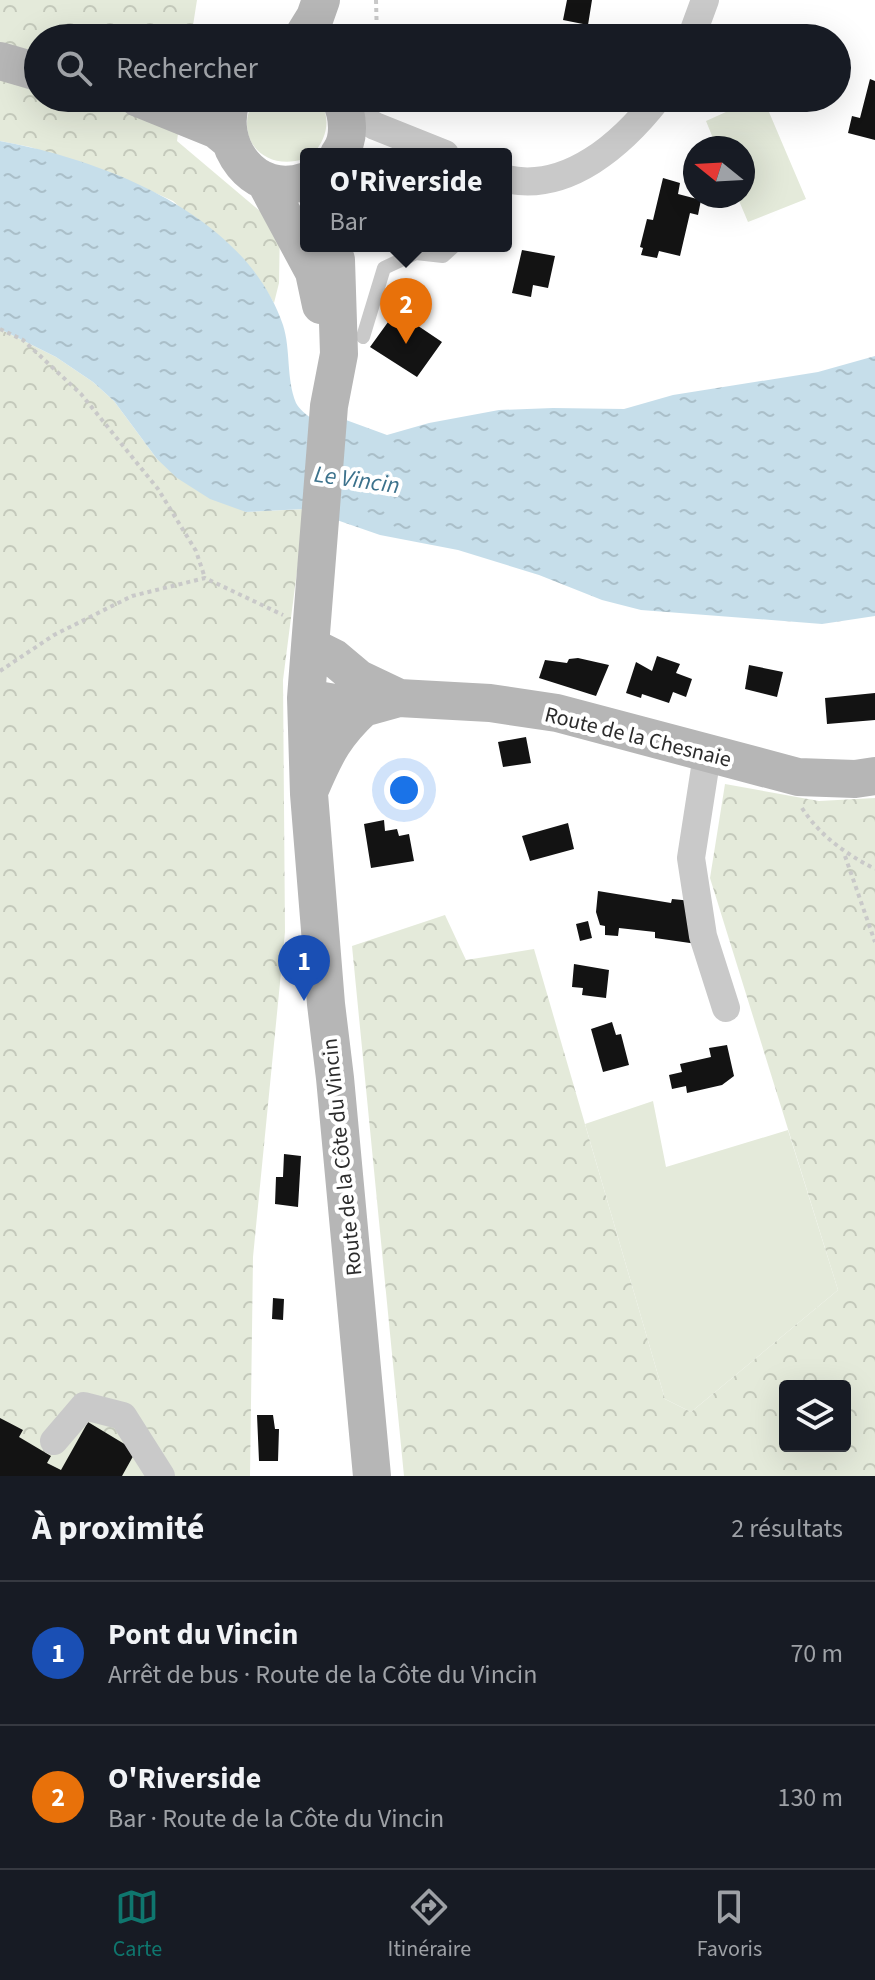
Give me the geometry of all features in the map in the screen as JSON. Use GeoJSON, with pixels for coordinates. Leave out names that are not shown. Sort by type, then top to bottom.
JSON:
{"type":"FeatureCollection","features":[{"type":"Feature","properties":{"kind":"main road"},"geometry":{"type":"LineString","coordinates":[[311,24],[321,0]]}},
{"type":"Feature","properties":{"kind":"main road"},"geometry":{"type":"LineString","coordinates":[[338,24],[342,0]]}},
{"type":"Feature","properties":{"kind":"main road"},"geometry":{"type":"LineString","coordinates":[[0,61],[24,68]]}},
{"type":"Feature","properties":{"kind":"main road"},"geometry":{"type":"LineString","coordinates":[[173,112],[217,130],[228,139]]}},
{"type":"Feature","properties":{"kind":"main road"},"geometry":{"type":"LineString","coordinates":[[228,112],[228,139]]}},
{"type":"Feature","properties":{"kind":"main road"},"geometry":{"type":"LineString","coordinates":[[343,148],[347,130],[344,112]]}},
{"type":"Feature","properties":{"kind":"main road","name":"Route de la Côte du Vincin"},"geometry":{"type":"LineString","coordinates":[[228,139],[241,164],[265,181],[300,246]]}},
{"type":"Feature","properties":{"kind":"main road"},"geometry":{"type":"LineString","coordinates":[[265,181],[283,184],[300,182]]}},
{"type":"Feature","properties":{"kind":"main road","name":"Route de la Côte du Vincin"},"geometry":{"type":"LineString","coordinates":[[303,252],[314,272],[322,311],[329,406]]}},
{"type":"Feature","properties":{"kind":"main road","name":"Route de la Côte du Vincin"},"geometry":{"type":"LineString","coordinates":[[333,252],[339,354],[329,406],[306,698],[309,794],[372,1476]]}},
{"type":"Feature","properties":{"kind":"main road","name":"Route de la Chesnaie"},"geometry":{"type":"LineString","coordinates":[[311,635],[359,679],[399,698]]}},
{"type":"Feature","properties":{"kind":"main road","name":"Route de la Chesnaie"},"geometry":{"type":"LineString","coordinates":[[306,698],[363,708],[399,698],[490,703],[557,713],[798,777],[855,779],[875,776]]}},
{"type":"Feature","properties":{"kind":"main road"},"geometry":{"type":"LineString","coordinates":[[309,794],[339,730],[363,708]]}},
{"type":"Feature","properties":{"kind":"street"},"geometry":{"type":"LineString","coordinates":[[696,24],[705,0]]}},
{"type":"Feature","properties":{"kind":"street"},"geometry":{"type":"LineString","coordinates":[[355,112],[375,126],[432,148]]}},
{"type":"Feature","properties":{"kind":"street"},"geometry":{"type":"LineString","coordinates":[[512,183],[576,169],[619,142],[646,112]]}},
{"type":"Feature","properties":{"kind":"street"},"geometry":{"type":"LineString","coordinates":[[349,148],[374,137],[405,136]]}},
{"type":"Feature","properties":{"kind":"street"},"geometry":{"type":"LineString","coordinates":[[707,755],[691,858],[703,936],[726,1008]]}},
{"type":"Feature","properties":{"kind":"street"},"geometry":{"type":"LineString","coordinates":[[54,1441],[84,1406],[123,1416],[161,1476]]}},
{"type":"Feature","properties":{"kind":"lane"},"geometry":{"type":"LineString","coordinates":[[363,337],[384,268],[416,253],[443,256],[447,252]]}},
{"type":"Feature","properties":{"kind":"path"},"geometry":{"type":"LineString","coordinates":[[376,0],[377,24]]}},
{"type":"Feature","properties":{"kind":"path"},"geometry":{"type":"LineString","coordinates":[[0,329],[23,340],[81,394],[158,489],[196,551],[205,578]]}},
{"type":"Feature","properties":{"kind":"path"},"geometry":{"type":"LineString","coordinates":[[0,671],[54,635],[132,596],[205,578],[311,635]]}},
{"type":"Feature","properties":{"kind":"path"},"geometry":{"type":"LineString","coordinates":[[779,773],[808,817],[844,853],[875,869]]}},
{"type":"Feature","properties":{"kind":"path"},"geometry":{"type":"LineString","coordinates":[[844,853],[875,942]]}},
{"type":"Feature","properties":{"kind":"green space"},"geometry":{"type":"Polygon","coordinates":[[[0,0],[197,0],[193,24],[24,24],[24,112],[181,112],[177,141],[280,228],[279,283],[274,303],[260,280],[173,201],[113,174],[30,147],[0,141],[0,0]]]}},
{"type":"Feature","properties":{"kind":"green space"},"geometry":{"type":"Polygon","coordinates":[[[249,112],[325,112],[326,120],[325,134],[317,148],[300,148],[300,160],[289,162],[275,160],[255,148],[247,125],[249,112]]]}},
{"type":"Feature","properties":{"kind":"green space"},"geometry":{"type":"Polygon","coordinates":[[[726,112],[769,112],[806,199],[748,222],[742,208],[755,208],[755,136],[712,136],[706,121],[726,112]]]}},
{"type":"Feature","properties":{"kind":"green space"},"geometry":{"type":"Polygon","coordinates":[[[0,329],[56,357],[93,382],[114,401],[157,459],[246,512],[305,509],[283,680],[285,932],[253,1257],[250,1476],[0,1476],[0,329]]]}},
{"type":"Feature","properties":{"kind":"green space"},"geometry":{"type":"Polygon","coordinates":[[[725,784],[819,801],[875,798],[875,1476],[404,1476],[352,946],[445,915],[466,960],[534,949],[665,1399],[691,1412],[838,1290],[710,878],[725,784]]]}},
{"type":"Feature","properties":{"kind":"green space"},"geometry":{"type":"Polygon","coordinates":[[[653,1101],[666,1167],[788,1130],[838,1290],[691,1412],[665,1399],[585,1124],[653,1101]]]}},
{"type":"Feature","properties":{"kind":"water","name":"Le Vincin"},"geometry":{"type":"Polygon","coordinates":[[[0,141],[83,162],[126,179],[167,199],[205,223],[238,253],[265,286],[283,325],[297,405],[313,420],[346,420],[387,435],[429,423],[499,410],[624,409],[673,395],[818,372],[875,356],[875,616],[822,624],[641,610],[602,600],[539,575],[458,550],[380,535],[305,509],[246,512],[210,499],[177,478],[157,459],[114,401],[93,382],[56,357],[0,329],[0,141]]]}},
{"type":"Feature","properties":{"kind":"building"},"geometry":{"type":"Polygon","coordinates":[[[567,0],[592,0],[588,24],[563,20],[567,0]]]}},
{"type":"Feature","properties":{"kind":"building"},"geometry":{"type":"Polygon","coordinates":[[[870,79],[875,81],[875,140],[848,133],[852,116],[860,118],[870,79]]]}},
{"type":"Feature","properties":{"kind":"building"},"geometry":{"type":"Polygon","coordinates":[[[663,178],[680,183],[678,194],[683,195],[683,208],[699,208],[698,215],[690,213],[680,256],[659,251],[657,258],[641,255],[647,219],[653,220],[663,178]]]}},
{"type":"Feature","properties":{"kind":"building"},"geometry":{"type":"Polygon","coordinates":[[[522,250],[555,256],[548,288],[533,285],[531,297],[512,293],[522,250]]]}},
{"type":"Feature","properties":{"kind":"building"},"geometry":{"type":"Polygon","coordinates":[[[396,311],[442,342],[417,377],[370,347],[396,311]]]}},
{"type":"Feature","properties":{"kind":"building"},"geometry":{"type":"Polygon","coordinates":[[[657,656],[680,664],[676,673],[692,679],[686,697],[673,692],[669,703],[642,694],[641,698],[626,693],[636,662],[652,671],[657,656]]]}},
{"type":"Feature","properties":{"kind":"building"},"geometry":{"type":"Polygon","coordinates":[[[569,659],[609,665],[596,696],[539,678],[545,660],[567,663],[569,659]]]}},
{"type":"Feature","properties":{"kind":"building"},"geometry":{"type":"Polygon","coordinates":[[[749,665],[783,672],[777,697],[745,689],[749,665]]]}},
{"type":"Feature","properties":{"kind":"building"},"geometry":{"type":"Polygon","coordinates":[[[875,693],[875,720],[827,724],[825,698],[875,693]]]}},
{"type":"Feature","properties":{"kind":"building"},"geometry":{"type":"Polygon","coordinates":[[[526,737],[531,763],[503,767],[498,742],[526,737]]]}},
{"type":"Feature","properties":{"kind":"building"},"geometry":{"type":"Polygon","coordinates":[[[384,820],[385,831],[397,829],[399,836],[409,834],[414,861],[371,868],[364,824],[384,820]]]}},
{"type":"Feature","properties":{"kind":"building"},"geometry":{"type":"Polygon","coordinates":[[[568,823],[574,849],[530,861],[522,836],[568,823]]]}},
{"type":"Feature","properties":{"kind":"building"},"geometry":{"type":"Polygon","coordinates":[[[598,891],[671,903],[672,899],[692,901],[697,944],[655,938],[655,932],[619,928],[618,936],[605,935],[605,926],[600,925],[596,912],[598,891]]]}},
{"type":"Feature","properties":{"kind":"building"},"geometry":{"type":"Polygon","coordinates":[[[588,921],[592,938],[580,941],[576,924],[588,921]]]}},
{"type":"Feature","properties":{"kind":"building"},"geometry":{"type":"Polygon","coordinates":[[[574,964],[609,970],[606,998],[582,995],[583,988],[572,987],[574,964]]]}},
{"type":"Feature","properties":{"kind":"building"},"geometry":{"type":"Polygon","coordinates":[[[612,1022],[616,1035],[621,1034],[629,1065],[603,1072],[591,1029],[612,1022]]]}},
{"type":"Feature","properties":{"kind":"building"},"geometry":{"type":"Polygon","coordinates":[[[727,1045],[734,1076],[722,1085],[687,1093],[686,1086],[672,1089],[669,1075],[682,1072],[680,1064],[711,1057],[709,1048],[727,1045]]]}},
{"type":"Feature","properties":{"kind":"building"},"geometry":{"type":"Polygon","coordinates":[[[284,1154],[301,1156],[298,1207],[275,1204],[276,1177],[283,1177],[284,1154]]]}},
{"type":"Feature","properties":{"kind":"building"},"geometry":{"type":"Polygon","coordinates":[[[273,1298],[284,1299],[283,1320],[272,1319],[273,1298]]]}},
{"type":"Feature","properties":{"kind":"building"},"geometry":{"type":"Polygon","coordinates":[[[257,1415],[273,1415],[275,1429],[279,1429],[278,1461],[259,1461],[257,1415]]]}},
{"type":"Feature","properties":{"kind":"building"},"geometry":{"type":"Polygon","coordinates":[[[0,1418],[23,1430],[19,1437],[51,1456],[47,1463],[61,1470],[88,1422],[136,1451],[122,1476],[0,1476],[0,1418]]]}},
{"type":"Feature","properties":{"kind":"place","name":"O'Riverside"},"geometry":{"type":"Point","coordinates":[406,344]}},
{"type":"Feature","properties":{"kind":"place","name":"Pont du Vincin"},"geometry":{"type":"Point","coordinates":[304,1001]}}]}
